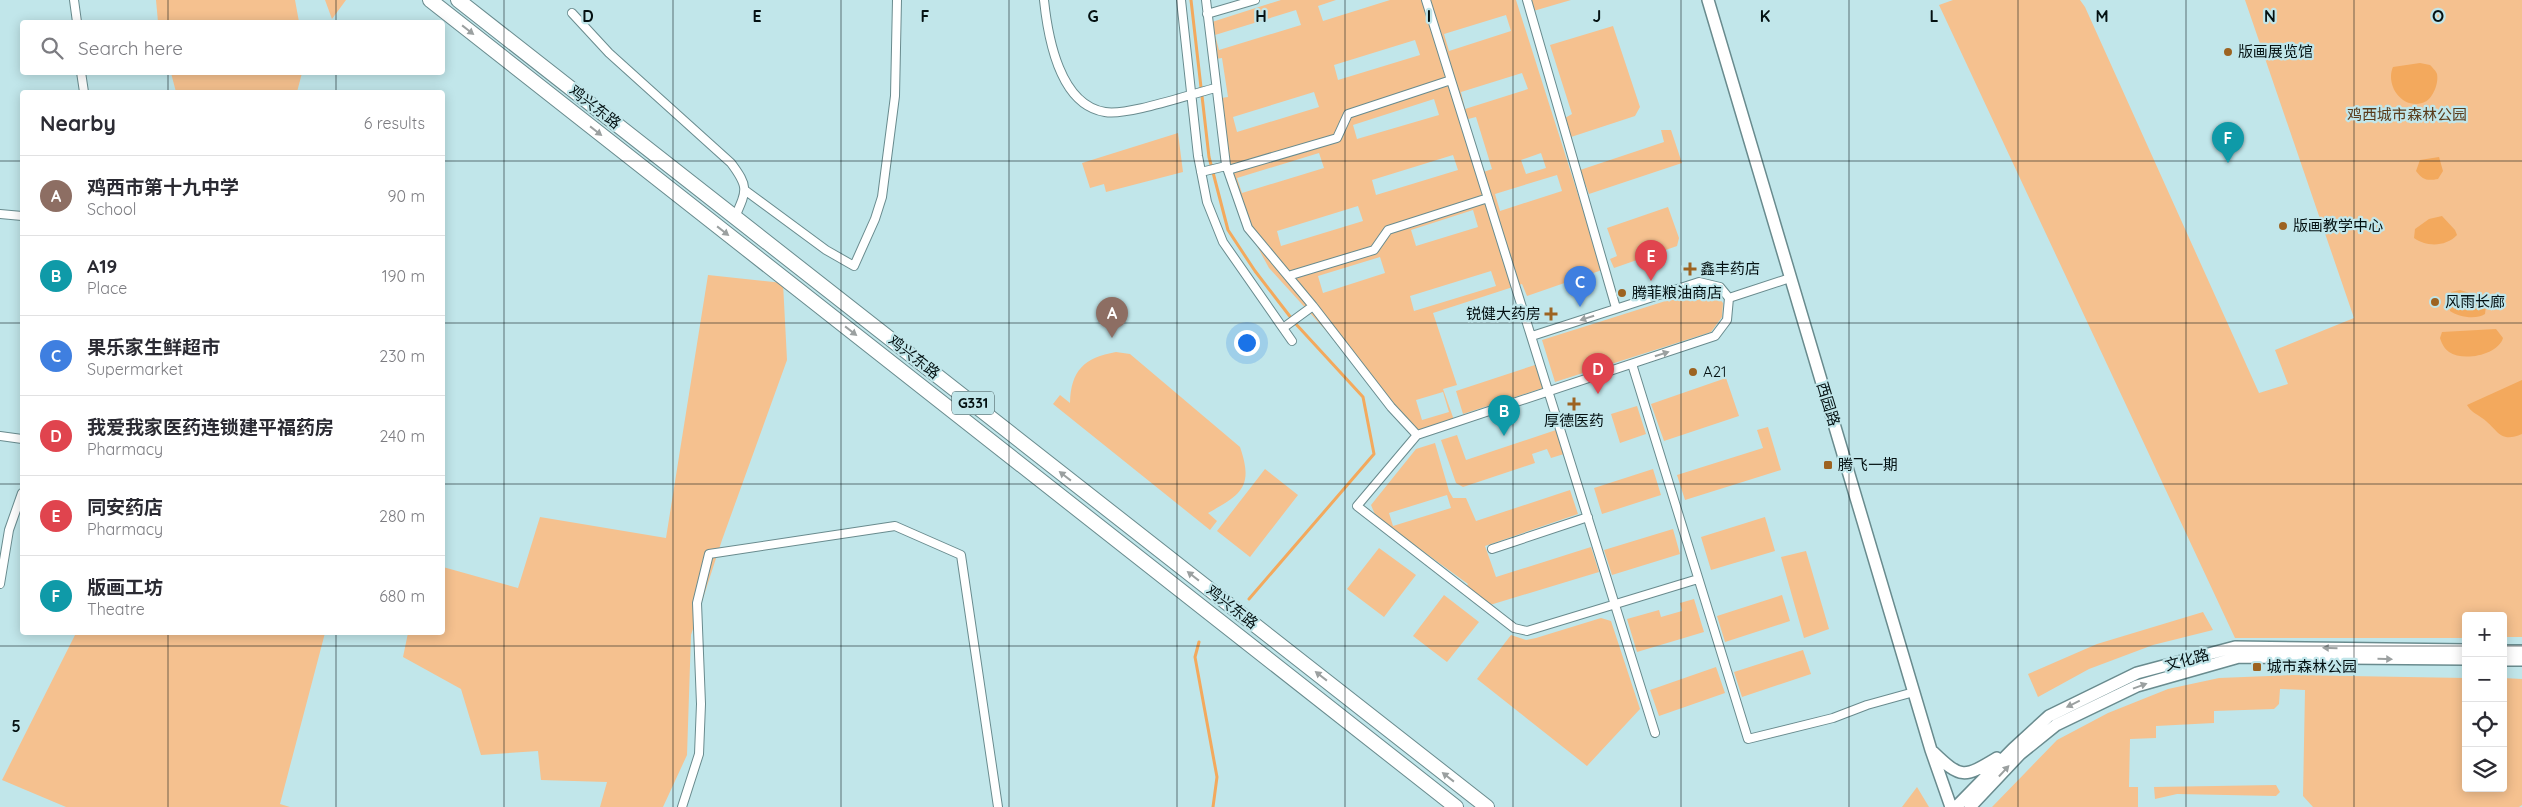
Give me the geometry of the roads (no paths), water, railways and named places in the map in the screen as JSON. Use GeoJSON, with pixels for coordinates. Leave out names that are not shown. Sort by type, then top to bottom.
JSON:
{"type":"FeatureCollection","features":[{"type":"Feature","properties":{"kind":"highway","name":"鸡兴东路"},"geometry":{"type":"LineString","coordinates":[[430,0],[1456,807]]}},
{"type":"Feature","properties":{"kind":"highway","name":"鸡兴东路"},"geometry":{"type":"LineString","coordinates":[[458,0],[1487,807]]}},
{"type":"Feature","properties":{"kind":"main road","name":"西园路"},"geometry":{"type":"LineString","coordinates":[[1708,0],[1931,750],[1951,807]]}},
{"type":"Feature","properties":{"kind":"main road","name":"文化路"},"geometry":{"type":"LineString","coordinates":[[1956,807],[2013,749],[2049,716],[2136,673],[2235,647],[2462,650]]}},
{"type":"Feature","properties":{"kind":"main road"},"geometry":{"type":"LineString","coordinates":[[2507,651],[2522,651]]}},
{"type":"Feature","properties":{"kind":"main road","name":"文化路"},"geometry":{"type":"LineString","coordinates":[[1970,807],[2020,754],[2056,725],[2137,686],[2218,661],[2239,657],[2462,659]]}},
{"type":"Feature","properties":{"kind":"main road"},"geometry":{"type":"LineString","coordinates":[[2507,660],[2522,660]]}},
{"type":"Feature","properties":{"kind":"main road"},"geometry":{"type":"LineString","coordinates":[[1931,750],[1952,771],[1973,772],[2013,749]]}},
{"type":"Feature","properties":{"kind":"street"},"geometry":{"type":"LineString","coordinates":[[74,0],[77,20]]}},
{"type":"Feature","properties":{"kind":"street"},"geometry":{"type":"LineString","coordinates":[[746,192],[826,250],[854,266],[876,219],[882,197],[895,96],[898,0]]}},
{"type":"Feature","properties":{"kind":"street"},"geometry":{"type":"LineString","coordinates":[[1044,0],[1058,65],[1072,93],[1087,107],[1106,112],[1125,112],[1216,88]]}},
{"type":"Feature","properties":{"kind":"street"},"geometry":{"type":"LineString","coordinates":[[1181,0],[1201,172],[1207,202],[1223,242],[1292,341]]}},
{"type":"Feature","properties":{"kind":"street"},"geometry":{"type":"LineString","coordinates":[[1206,0],[1227,168],[1248,228],[1313,306],[1391,407],[1417,435]]}},
{"type":"Feature","properties":{"kind":"street"},"geometry":{"type":"LineString","coordinates":[[1207,14],[1255,0]]}},
{"type":"Feature","properties":{"kind":"street"},"geometry":{"type":"LineString","coordinates":[[1426,0],[1550,391],[1655,733]]}},
{"type":"Feature","properties":{"kind":"street"},"geometry":{"type":"LineString","coordinates":[[1527,0],[1616,308]]}},
{"type":"Feature","properties":{"kind":"street"},"geometry":{"type":"LineString","coordinates":[[572,13],[609,53],[731,163],[743,179],[746,192],[735,216]]}},
{"type":"Feature","properties":{"kind":"street"},"geometry":{"type":"LineString","coordinates":[[81,75],[84,90]]}},
{"type":"Feature","properties":{"kind":"street"},"geometry":{"type":"LineString","coordinates":[[1201,172],[1227,168],[1337,138],[1348,114],[1451,80]]}},
{"type":"Feature","properties":{"kind":"street"},"geometry":{"type":"LineString","coordinates":[[1288,276],[1374,250],[1388,230],[1488,198]]}},
{"type":"Feature","properties":{"kind":"street"},"geometry":{"type":"LineString","coordinates":[[0,214],[20,216]]}},
{"type":"Feature","properties":{"kind":"street"},"geometry":{"type":"LineString","coordinates":[[1729,298],[1790,278]]}},
{"type":"Feature","properties":{"kind":"street"},"geometry":{"type":"LineString","coordinates":[[1532,336],[1699,282],[1720,286],[1729,298],[1727,320],[1715,336],[1417,435],[1357,506],[1514,628],[1527,631],[1698,579]]}},
{"type":"Feature","properties":{"kind":"street"},"geometry":{"type":"LineString","coordinates":[[1283,328],[1313,306]]}},
{"type":"Feature","properties":{"kind":"street"},"geometry":{"type":"LineString","coordinates":[[1632,364],[1748,739],[1833,718],[1868,704],[1914,692]]}},
{"type":"Feature","properties":{"kind":"street"},"geometry":{"type":"LineString","coordinates":[[0,436],[20,439]]}},
{"type":"Feature","properties":{"kind":"street"},"geometry":{"type":"LineString","coordinates":[[0,584],[9,530],[20,499]]}},
{"type":"Feature","properties":{"kind":"street"},"geometry":{"type":"LineString","coordinates":[[1492,549],[1588,517]]}},
{"type":"Feature","properties":{"kind":"street"},"geometry":{"type":"LineString","coordinates":[[682,807],[699,754],[701,704],[697,603],[709,554],[895,526],[961,555],[998,807]]}},
{"type":"Feature","properties":{"kind":"waterway"},"geometry":{"type":"LineString","coordinates":[[1191,0],[1209,157],[1228,230],[1255,271],[1295,323],[1363,397],[1374,454],[1249,599]]}},
{"type":"Feature","properties":{"kind":"waterway"},"geometry":{"type":"LineString","coordinates":[[1199,642],[1195,657],[1217,777],[1213,807]]}},
{"type":"Feature","properties":{"kind":"place","name":"版画展览馆"},"geometry":{"type":"Point","coordinates":[2228,52]}},
{"type":"Feature","properties":{"kind":"place","name":"版画工坊"},"geometry":{"type":"Point","coordinates":[2228,163]}},
{"type":"Feature","properties":{"kind":"place","name":"版画教学中心"},"geometry":{"type":"Point","coordinates":[2283,226]}},
{"type":"Feature","properties":{"kind":"place","name":"鑫丰药店"},"geometry":{"type":"Point","coordinates":[1690,269]}},
{"type":"Feature","properties":{"kind":"place","name":"同安药店"},"geometry":{"type":"Point","coordinates":[1651,281]}},
{"type":"Feature","properties":{"kind":"place","name":"腾菲粮油商店"},"geometry":{"type":"Point","coordinates":[1622,293]}},
{"type":"Feature","properties":{"kind":"place","name":"风雨长廊"},"geometry":{"type":"Point","coordinates":[2435,302]}},
{"type":"Feature","properties":{"kind":"place","name":"果乐家生鲜超市"},"geometry":{"type":"Point","coordinates":[1580,307]}},
{"type":"Feature","properties":{"kind":"place","name":"锐健大药房"},"geometry":{"type":"Point","coordinates":[1551,314]}},
{"type":"Feature","properties":{"kind":"place","name":"鸡西市第十九中学"},"geometry":{"type":"Point","coordinates":[1112,338]}},
{"type":"Feature","properties":{"kind":"place","name":"A21"},"geometry":{"type":"Point","coordinates":[1693,372]}},
{"type":"Feature","properties":{"kind":"place","name":"我爱我家医药连锁建平福药房"},"geometry":{"type":"Point","coordinates":[1598,394]}},
{"type":"Feature","properties":{"kind":"place","name":"厚德医药"},"geometry":{"type":"Point","coordinates":[1574,404]}},
{"type":"Feature","properties":{"kind":"place","name":"A19"},"geometry":{"type":"Point","coordinates":[1504,436]}},
{"type":"Feature","properties":{"kind":"place","name":"腾飞一期"},"geometry":{"type":"Point","coordinates":[1828,465]}},
{"type":"Feature","properties":{"kind":"place","name":"城市森林公园"},"geometry":{"type":"Point","coordinates":[2257,667]}},
{"type":"Feature","properties":{"kind":"park label","name":"鸡西城市森林公园"},"geometry":{"type":"Point","coordinates":[2407,115]}}]}
